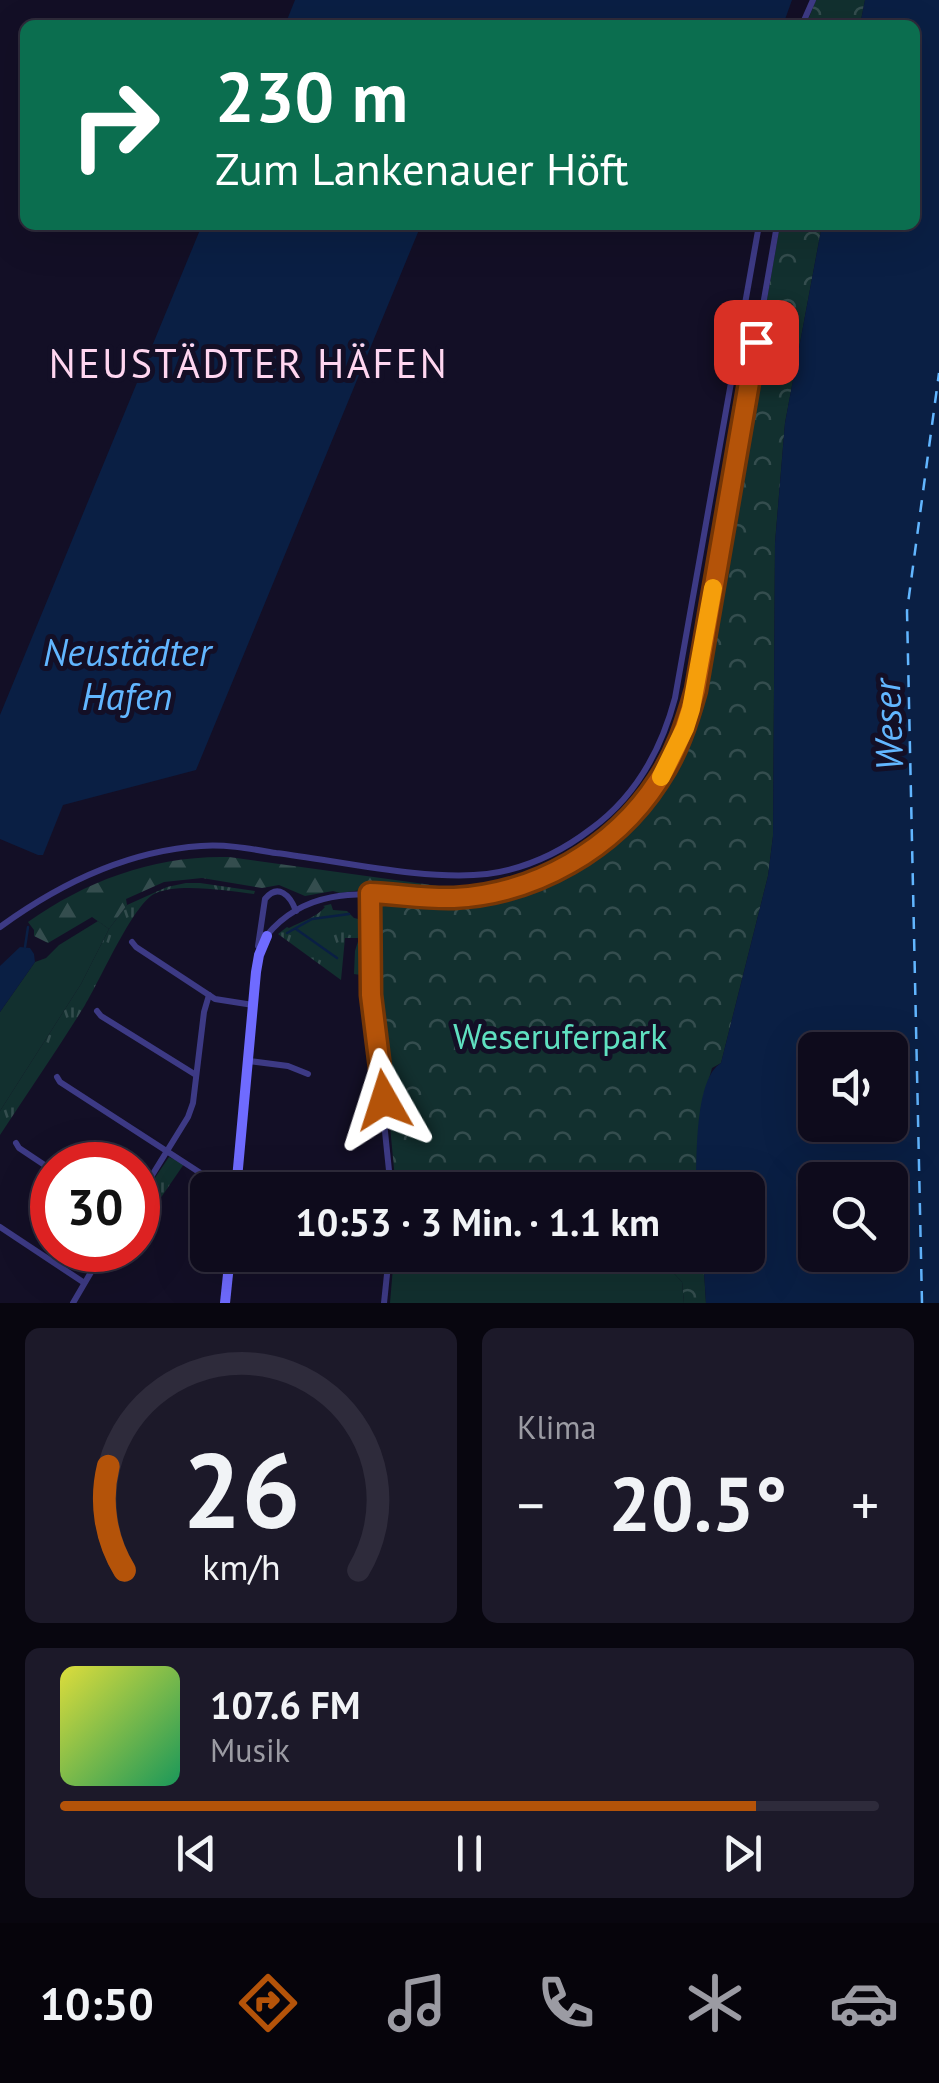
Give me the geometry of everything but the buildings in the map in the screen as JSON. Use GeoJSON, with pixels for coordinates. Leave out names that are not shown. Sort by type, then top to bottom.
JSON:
{"type":"FeatureCollection","features":[{"type":"Feature","properties":{"kind":"street"},"geometry":{"type":"LineString","coordinates":[[0,928],[19,913],[80,880],[132,858],[166,849],[225,846],[443,875],[478,874],[540,859],[611,813],[649,766],[675,698],[758,230]]}},
{"type":"Feature","properties":{"kind":"street"},"geometry":{"type":"LineString","coordinates":[[259,955],[266,936],[276,926],[296,911],[326,898],[370,893],[452,898],[528,883],[596,848],[625,822],[658,782],[685,728],[696,690],[776,230]]}},
{"type":"Feature","properties":{"kind":"street"},"geometry":{"type":"LineString","coordinates":[[238,1172],[263,907],[267,896],[276,891],[288,894],[296,911]]}},
{"type":"Feature","properties":{"kind":"street"},"geometry":{"type":"LineString","coordinates":[[370,893],[371,995],[389,1172]]}},
{"type":"Feature","properties":{"kind":"street"},"geometry":{"type":"LineString","coordinates":[[132,942],[215,999],[253,1005]]}},
{"type":"Feature","properties":{"kind":"street"},"geometry":{"type":"LineString","coordinates":[[160,1163],[193,1104],[209,995]]}},
{"type":"Feature","properties":{"kind":"street"},"geometry":{"type":"LineString","coordinates":[[97,1011],[196,1075]]}},
{"type":"Feature","properties":{"kind":"street"},"geometry":{"type":"LineString","coordinates":[[248,1060],[288,1066],[308,1074]]}},
{"type":"Feature","properties":{"kind":"street"},"geometry":{"type":"LineString","coordinates":[[57,1077],[199,1172]]}},
{"type":"Feature","properties":{"kind":"street"},"geometry":{"type":"LineString","coordinates":[[16,1143],[30,1155]]}},
{"type":"Feature","properties":{"kind":"street"},"geometry":{"type":"LineString","coordinates":[[0,1227],[83,1282]]}},
{"type":"Feature","properties":{"kind":"street"},"geometry":{"type":"LineString","coordinates":[[73,1303],[90,1272]]}},
{"type":"Feature","properties":{"kind":"street"},"geometry":{"type":"LineString","coordinates":[[225,1303],[228,1272]]}},
{"type":"Feature","properties":{"kind":"street"},"geometry":{"type":"LineString","coordinates":[[384,1303],[388,1272]]}},
{"type":"Feature","properties":{"kind":"green space"},"geometry":{"type":"Polygon","coordinates":[[[816,0],[865,0],[861,20],[808,20],[816,0]]]}},
{"type":"Feature","properties":{"kind":"green space","name":"Weseruferpark"},"geometry":{"type":"Polygon","coordinates":[[[779,230],[821,230],[785,423],[775,543],[773,836],[768,876],[721,1063],[712,1068],[701,1107],[697,1172],[394,1172],[375,965],[378,898],[471,899],[549,878],[583,860],[614,836],[663,777],[696,704],[779,230]]]}},
{"type":"Feature","properties":{"kind":"green space"},"geometry":{"type":"Polygon","coordinates":[[[229,857],[475,891],[369,889],[305,896],[279,885],[262,888],[202,878],[164,882],[126,899],[127,905],[109,929],[92,917],[48,943],[34,936],[28,922],[74,894],[123,873],[175,860],[229,857]]]}},
{"type":"Feature","properties":{"kind":"green space"},"geometry":{"type":"Polygon","coordinates":[[[186,883],[255,891],[254,894],[203,888],[164,890],[145,901],[85,1005],[0,1135],[0,1111],[81,984],[109,929],[127,905],[167,887],[186,883]]]}},
{"type":"Feature","properties":{"kind":"green space"},"geometry":{"type":"Polygon","coordinates":[[[331,904],[333,910],[347,911],[354,918],[367,921],[368,976],[354,974],[359,938],[345,938],[341,980],[278,934],[331,904]]]}},
{"type":"Feature","properties":{"kind":"green space"},"geometry":{"type":"Polygon","coordinates":[[[98,921],[109,929],[81,984],[0,1111],[0,1012],[35,962],[98,921]]]}},
{"type":"Feature","properties":{"kind":"green space"},"geometry":{"type":"Polygon","coordinates":[[[169,1157],[184,1164],[160,1199],[160,1170],[169,1157]]]}},
{"type":"Feature","properties":{"kind":"green space"},"geometry":{"type":"Polygon","coordinates":[[[393,1272],[673,1272],[682,1282],[684,1303],[390,1303],[393,1272]]]}},
{"type":"Feature","properties":{"kind":"green space"},"geometry":{"type":"Polygon","coordinates":[[[673,1272],[704,1272],[706,1303],[684,1303],[682,1282],[673,1272]]]}},
{"type":"Feature","properties":{"kind":"water"},"geometry":{"type":"Polygon","coordinates":[[[295,0],[792,0],[785,20],[287,20],[295,0]]]}},
{"type":"Feature","properties":{"kind":"water","name":"Weser"},"geometry":{"type":"Polygon","coordinates":[[[865,0],[939,0],[939,1303],[706,1303],[704,1272],[765,1272],[765,1172],[696,1172],[701,1103],[712,1072],[721,1063],[768,876],[773,836],[775,543],[785,423],[821,230],[920,230],[920,20],[861,20],[865,0]]]}},
{"type":"Feature","properties":{"kind":"water","name":"Neustädter Hafen"},"geometry":{"type":"Polygon","coordinates":[[[200,230],[419,230],[196,770],[63,805],[43,855],[38,855],[0,839],[0,715],[200,230]]]}},
{"type":"Feature","properties":{"kind":"water"},"geometry":{"type":"Polygon","coordinates":[[[20,947],[30,948],[35,962],[0,1012],[0,966],[20,947]]]}},
{"type":"Feature","properties":{"kind":"waterway"},"geometry":{"type":"LineString","coordinates":[[287,933],[312,919],[349,914]]}},
{"type":"Feature","properties":{"kind":"waterway"},"geometry":{"type":"LineString","coordinates":[[25,947],[28,927]]}},
{"type":"Feature","properties":{"kind":"waterway"},"geometry":{"type":"LineString","coordinates":[[296,929],[337,958]]}},
{"type":"Feature","properties":{"kind":"ferry route"},"geometry":{"type":"LineString","coordinates":[[922,1303],[907,611],[939,373]]}},
{"type":"Feature","properties":{"kind":"slow traffic"},"geometry":{"type":"LineString","coordinates":[[661,777],[691,709],[713,588]]}},
{"type":"Feature","properties":{"kind":"district","name":"NEUSTÄDTER HÄFEN"},"geometry":{"type":"Point","coordinates":[249,363]}},
{"type":"Feature","properties":{"kind":"route"},"geometry":{"type":"LineString","coordinates":[[384,1100],[371,995],[370,893],[452,898],[514,888],[548,874],[596,848],[625,822],[669,763],[696,690],[756,342]]}}]}
